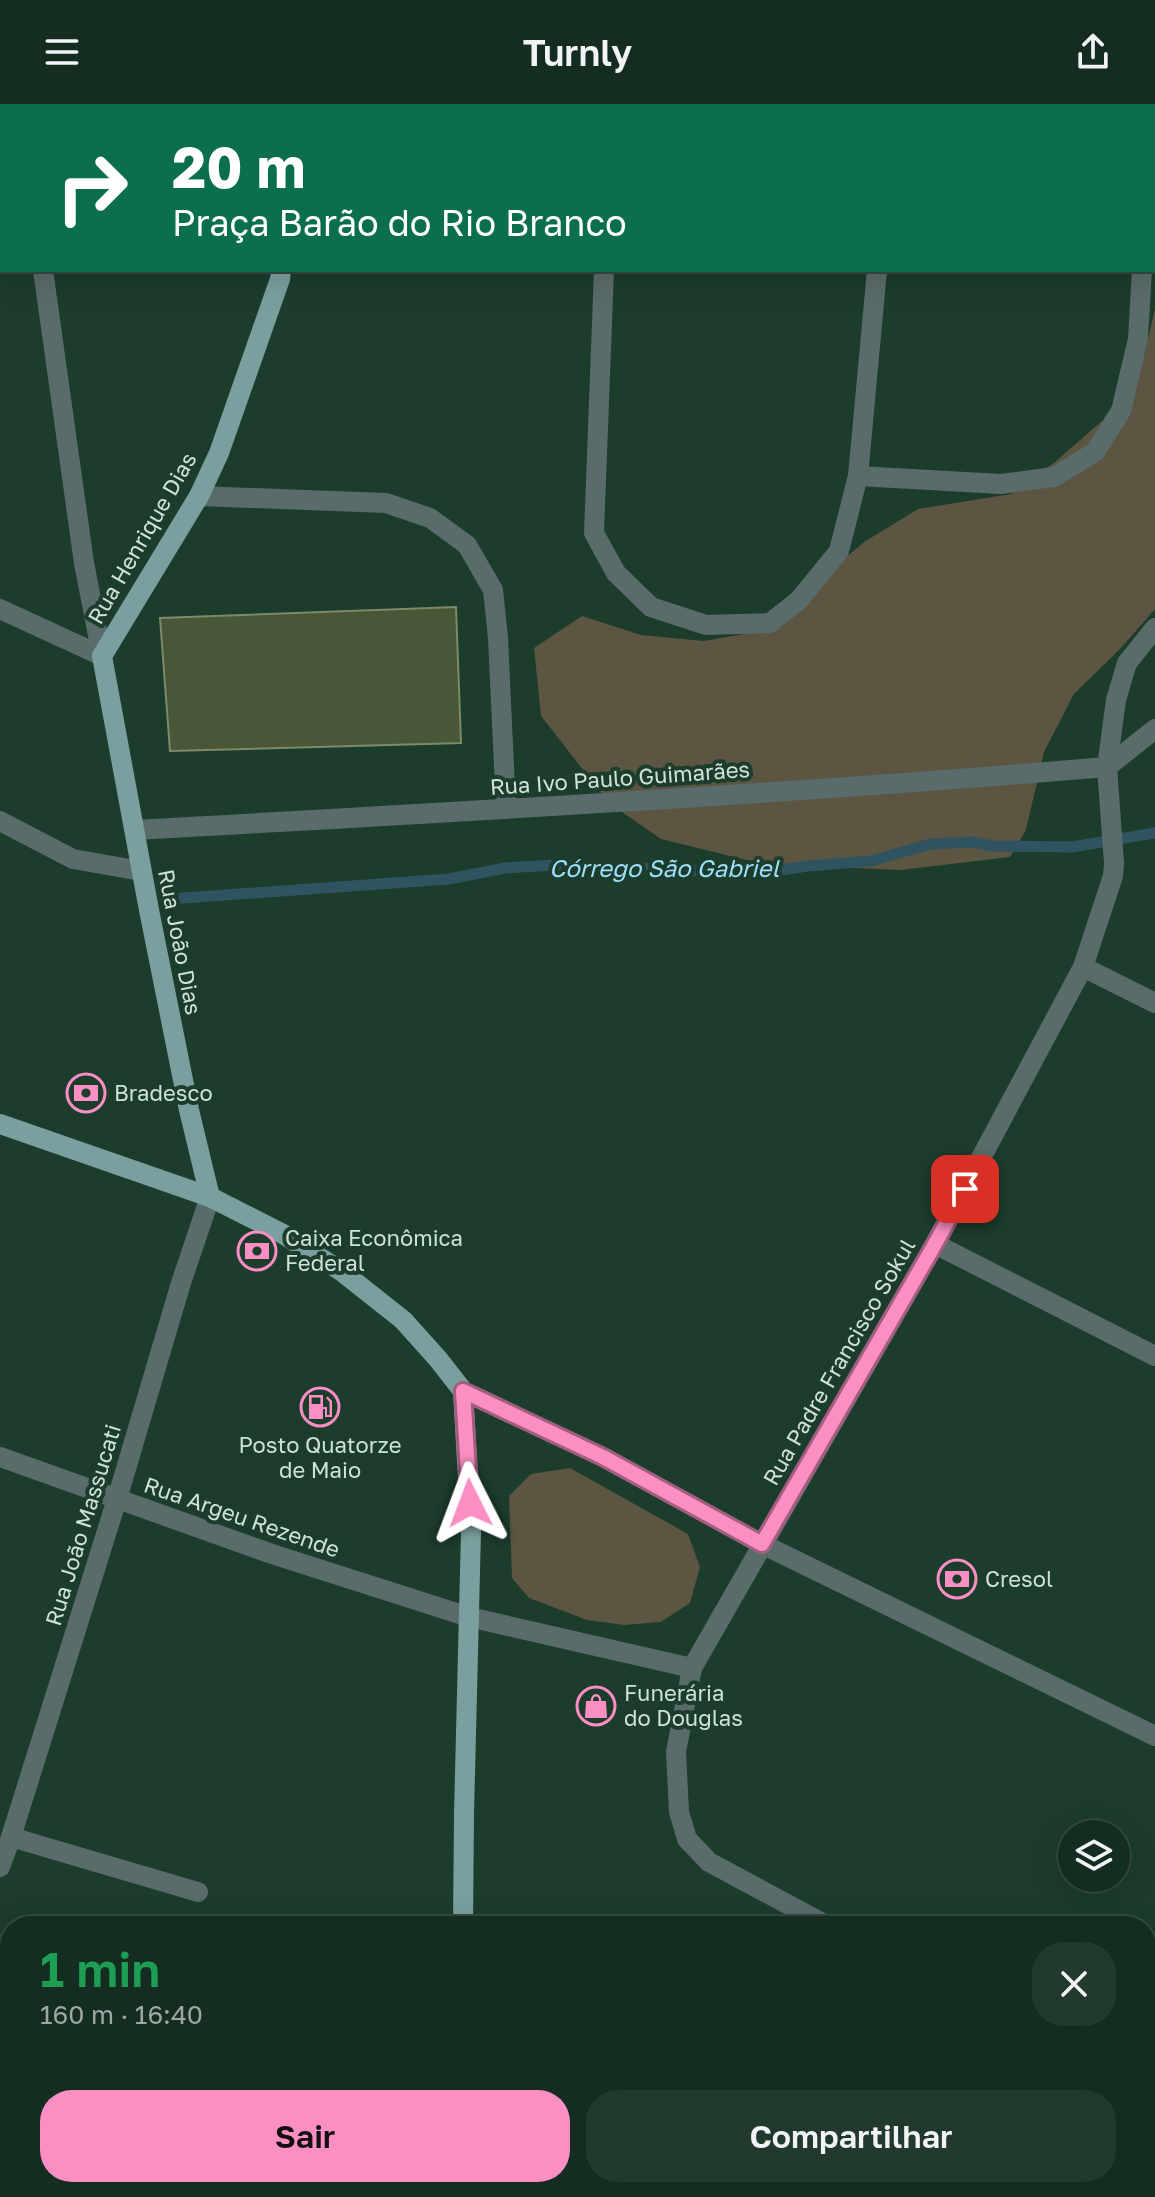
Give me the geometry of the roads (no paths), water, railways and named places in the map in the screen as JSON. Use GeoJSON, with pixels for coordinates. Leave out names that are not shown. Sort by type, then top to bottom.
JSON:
{"type":"FeatureCollection","features":[{"type":"Feature","properties":{"kind":"main road","name":"Rua Henrique Dias"},"geometry":{"type":"LineString","coordinates":[[107,695],[102,656],[199,496],[219,453],[281,272]]}},
{"type":"Feature","properties":{"kind":"main road","name":"Rua João Dias"},"geometry":{"type":"LineString","coordinates":[[107,695],[189,1110],[210,1197]]}},
{"type":"Feature","properties":{"kind":"main road"},"geometry":{"type":"LineString","coordinates":[[0,1124],[210,1197],[283,1234],[341,1271],[403,1320],[463,1391],[471,1531],[463,1916]]}},
{"type":"Feature","properties":{"kind":"street"},"geometry":{"type":"LineString","coordinates":[[43,272],[84,563],[102,656]]}},
{"type":"Feature","properties":{"kind":"street"},"geometry":{"type":"LineString","coordinates":[[604,272],[594,533],[616,573],[651,607],[706,625],[770,623],[799,600],[839,551],[858,476],[877,272]]}},
{"type":"Feature","properties":{"kind":"street"},"geometry":{"type":"LineString","coordinates":[[858,476],[1001,484],[1054,477],[1095,452],[1121,411],[1138,339],[1142,272]]}},
{"type":"Feature","properties":{"kind":"street"},"geometry":{"type":"LineString","coordinates":[[199,496],[386,503],[430,518],[467,545],[493,590],[506,809]]}},
{"type":"Feature","properties":{"kind":"street"},"geometry":{"type":"LineString","coordinates":[[0,609],[102,656]]}},
{"type":"Feature","properties":{"kind":"street","name":"Rua Padre Francisco Sokul"},"geometry":{"type":"LineString","coordinates":[[809,1916],[709,1862],[687,1839],[679,1812],[676,1752],[692,1668],[935,1244],[1083,967],[1113,876],[1107,767],[1116,700],[1127,663],[1155,628]]}},
{"type":"Feature","properties":{"kind":"street"},"geometry":{"type":"LineString","coordinates":[[1107,767],[1155,729]]}},
{"type":"Feature","properties":{"kind":"street","name":"Rua Ivo Paulo Guimarães"},"geometry":{"type":"LineString","coordinates":[[135,830],[506,809],[1107,767]]}},
{"type":"Feature","properties":{"kind":"street"},"geometry":{"type":"LineString","coordinates":[[0,821],[73,859],[141,871]]}},
{"type":"Feature","properties":{"kind":"street"},"geometry":{"type":"LineString","coordinates":[[1083,967],[1155,1003]]}},
{"type":"Feature","properties":{"kind":"street","name":"Rua João Massucati"},"geometry":{"type":"LineString","coordinates":[[0,1867],[210,1197]]}},
{"type":"Feature","properties":{"kind":"street"},"geometry":{"type":"LineString","coordinates":[[935,1244],[1155,1356]]}},
{"type":"Feature","properties":{"kind":"street"},"geometry":{"type":"LineString","coordinates":[[463,1391],[603,1457],[762,1544],[1155,1736]]}},
{"type":"Feature","properties":{"kind":"street","name":"Rua Argeu Rezende"},"geometry":{"type":"LineString","coordinates":[[0,1457],[272,1554],[469,1617],[692,1668]]}},
{"type":"Feature","properties":{"kind":"street"},"geometry":{"type":"LineString","coordinates":[[11,1837],[198,1892]]}},
{"type":"Feature","properties":{"kind":"waterway","name":"Córrego São Gabriel"},"geometry":{"type":"LineString","coordinates":[[170,899],[449,879],[505,868],[554,865],[752,874],[871,861],[931,844],[972,842],[992,846],[1072,847],[1155,833]]}},
{"type":"Feature","properties":{"kind":"place","name":"Bradesco"},"geometry":{"type":"Point","coordinates":[86,1093]}},
{"type":"Feature","properties":{"kind":"place","name":"Caixa Econômica Federal"},"geometry":{"type":"Point","coordinates":[257,1251]}},
{"type":"Feature","properties":{"kind":"place","name":"Posto Quatorze de Maio"},"geometry":{"type":"Point","coordinates":[320,1407]}},
{"type":"Feature","properties":{"kind":"place","name":"Cresol"},"geometry":{"type":"Point","coordinates":[957,1579]}},
{"type":"Feature","properties":{"kind":"place","name":"Funerária do Douglas"},"geometry":{"type":"Point","coordinates":[596,1706]}}]}
